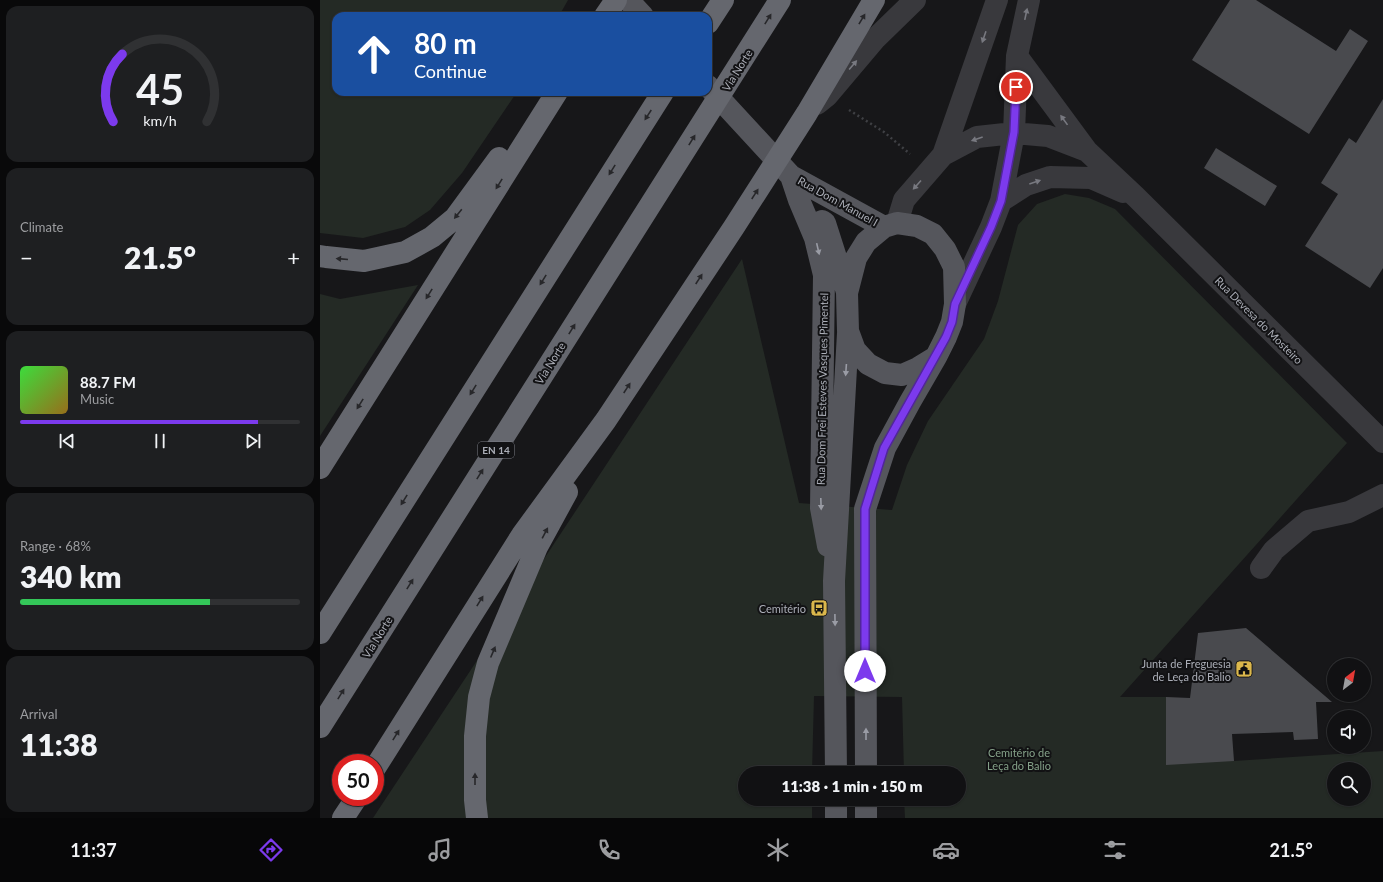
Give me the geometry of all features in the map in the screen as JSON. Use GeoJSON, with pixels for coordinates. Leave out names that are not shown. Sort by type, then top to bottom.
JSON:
{"type":"FeatureCollection","features":[{"type":"Feature","properties":{"kind":"highway"},"geometry":{"type":"LineString","coordinates":[[608,12],[616,0]]}},
{"type":"Feature","properties":{"kind":"highway","name":"Via Norte"},"geometry":{"type":"LineString","coordinates":[[320,727],[780,0]]}},
{"type":"Feature","properties":{"kind":"highway"},"geometry":{"type":"LineString","coordinates":[[384,754],[522,535],[606,420],[734,227],[807,113],[874,0]]}},
{"type":"Feature","properties":{"kind":"highway"},"geometry":{"type":"LineString","coordinates":[[712,17],[722,2]]}},
{"type":"Feature","properties":{"kind":"highway"},"geometry":{"type":"LineString","coordinates":[[320,256],[364,261],[405,252],[432,237],[455,218],[544,96]]}},
{"type":"Feature","properties":{"kind":"highway"},"geometry":{"type":"LineString","coordinates":[[320,468],[554,96]]}},
{"type":"Feature","properties":{"kind":"highway"},"geometry":{"type":"LineString","coordinates":[[320,632],[660,96]]}},
{"type":"Feature","properties":{"kind":"highway"},"geometry":{"type":"LineString","coordinates":[[477,818],[475,800],[475,736],[479,697],[488,663],[537,548],[606,420]]}},
{"type":"Feature","properties":{"kind":"highway"},"geometry":{"type":"LineString","coordinates":[[343,818],[351,806]]}},
{"type":"Feature","properties":{"kind":"main road"},"geometry":{"type":"LineString","coordinates":[[628,0],[639,12]]}},
{"type":"Feature","properties":{"kind":"main road","name":"Rua Dom Manuel I"},"geometry":{"type":"LineString","coordinates":[[712,90],[792,176],[890,225]]}},
{"type":"Feature","properties":{"kind":"main road","name":"Rua Dom Manuel I"},"geometry":{"type":"LineString","coordinates":[[792,176],[799,200],[825,223],[847,293]]}},
{"type":"Feature","properties":{"kind":"main road","name":"Rua Dom Frei Esteves Vasques Pimentel"},"geometry":{"type":"LineString","coordinates":[[799,200],[815,238],[824,275],[821,508],[834,581]]}},
{"type":"Feature","properties":{"kind":"main road"},"geometry":{"type":"LineString","coordinates":[[866,766],[865,509],[884,448],[936,356],[949,329],[955,304],[954,267],[946,249],[934,234],[917,226],[890,225],[866,242],[856,258],[847,293],[848,331],[855,350],[868,364],[884,373],[902,375],[918,368],[936,356]]}},
{"type":"Feature","properties":{"kind":"main road","name":"Rua Dom Frei Esteves Vasques Pimentel"},"geometry":{"type":"LineString","coordinates":[[836,766],[834,581],[848,331]]}},
{"type":"Feature","properties":{"kind":"main road"},"geometry":{"type":"LineString","coordinates":[[836,806],[836,818]]}},
{"type":"Feature","properties":{"kind":"main road"},"geometry":{"type":"LineString","coordinates":[[866,806],[866,818]]}},
{"type":"Feature","properties":{"kind":"street"},"geometry":{"type":"LineString","coordinates":[[807,113],[827,96],[876,38],[916,0]]}},
{"type":"Feature","properties":{"kind":"street"},"geometry":{"type":"LineString","coordinates":[[936,163],[997,0]]}},
{"type":"Feature","properties":{"kind":"street"},"geometry":{"type":"LineString","coordinates":[[955,304],[991,227],[1001,201],[1014,132],[1017,56],[1029,0]]}},
{"type":"Feature","properties":{"kind":"street"},"geometry":{"type":"LineString","coordinates":[[1017,56],[1087,151]]}},
{"type":"Feature","properties":{"kind":"street"},"geometry":{"type":"LineString","coordinates":[[890,225],[904,200],[936,163],[977,137],[1014,132],[1048,136],[1087,151]]}},
{"type":"Feature","properties":{"kind":"street","name":"Rua Devesa do Mosteiro"},"geometry":{"type":"LineString","coordinates":[[1087,151],[1136,197],[1383,442]]}},
{"type":"Feature","properties":{"kind":"street"},"geometry":{"type":"LineString","coordinates":[[1001,201],[1026,185],[1050,177],[1090,178],[1136,197]]}},
{"type":"Feature","properties":{"kind":"street"},"geometry":{"type":"LineString","coordinates":[[1261,568],[1274,550],[1308,521],[1349,512],[1383,496]]}},
{"type":"Feature","properties":{"kind":"path"},"geometry":{"type":"LineString","coordinates":[[827,96],[936,163]]}},
{"type":"Feature","properties":{"kind":"green space"},"geometry":{"type":"Polygon","coordinates":[[[320,0],[568,0],[561,12],[332,12],[332,96],[514,96],[462,173],[430,210],[405,227],[363,238],[320,233],[320,0]]]}},
{"type":"Feature","properties":{"kind":"green space","name":"Cemitério de Leça do Balio"},"geometry":{"type":"Polygon","coordinates":[[[1065,194],[1089,198],[1115,209],[1347,443],[1120,697],[1166,697],[1234,761],[1338,754],[1371,754],[1371,752],[1383,751],[1383,818],[905,818],[904,806],[966,806],[966,766],[904,766],[902,697],[814,696],[812,766],[738,766],[738,806],[812,806],[812,818],[373,818],[381,806],[384,806],[384,801],[742,259],[799,503],[892,510],[907,465],[928,421],[984,339],[998,301],[1018,225],[1037,204],[1065,194]]]}},
{"type":"Feature","properties":{"kind":"green space"},"geometry":{"type":"Polygon","coordinates":[[[418,285],[320,436],[320,294],[340,299],[418,285]]]}},
{"type":"Feature","properties":{"kind":"building"},"geometry":{"type":"Polygon","coordinates":[[[1230,0],[1256,0],[1336,51],[1350,29],[1368,41],[1309,134],[1192,60],[1230,0]]]}},
{"type":"Feature","properties":{"kind":"building"},"geometry":{"type":"Polygon","coordinates":[[[1383,99],[1383,268],[1370,288],[1305,246],[1338,194],[1321,183],[1349,138],[1356,143],[1383,99]]]}},
{"type":"Feature","properties":{"kind":"building"},"geometry":{"type":"Polygon","coordinates":[[[1216,148],[1277,186],[1265,206],[1204,168],[1216,148]]]}},
{"type":"Feature","properties":{"kind":"building","name":"Junta de Freguesia de Leça do Balio"},"geometry":{"type":"Polygon","coordinates":[[[1246,628],[1327,698],[1327,702],[1316,702],[1318,739],[1294,740],[1293,732],[1232,734],[1234,761],[1166,765],[1166,697],[1190,698],[1198,633],[1246,628]]]}},
{"type":"Feature","properties":{"kind":"place","name":"Cemitério"},"geometry":{"type":"Point","coordinates":[819,608]}},
{"type":"Feature","properties":{"kind":"place","name":"Junta de Freguesia de Leça do Balio"},"geometry":{"type":"Point","coordinates":[1244,669]}},
{"type":"Feature","properties":{"kind":"route"},"geometry":{"type":"LineString","coordinates":[[865,671],[865,509],[884,448],[946,337],[952,322],[955,304],[991,227],[1001,201],[1014,132],[1016,87]]}}]}
